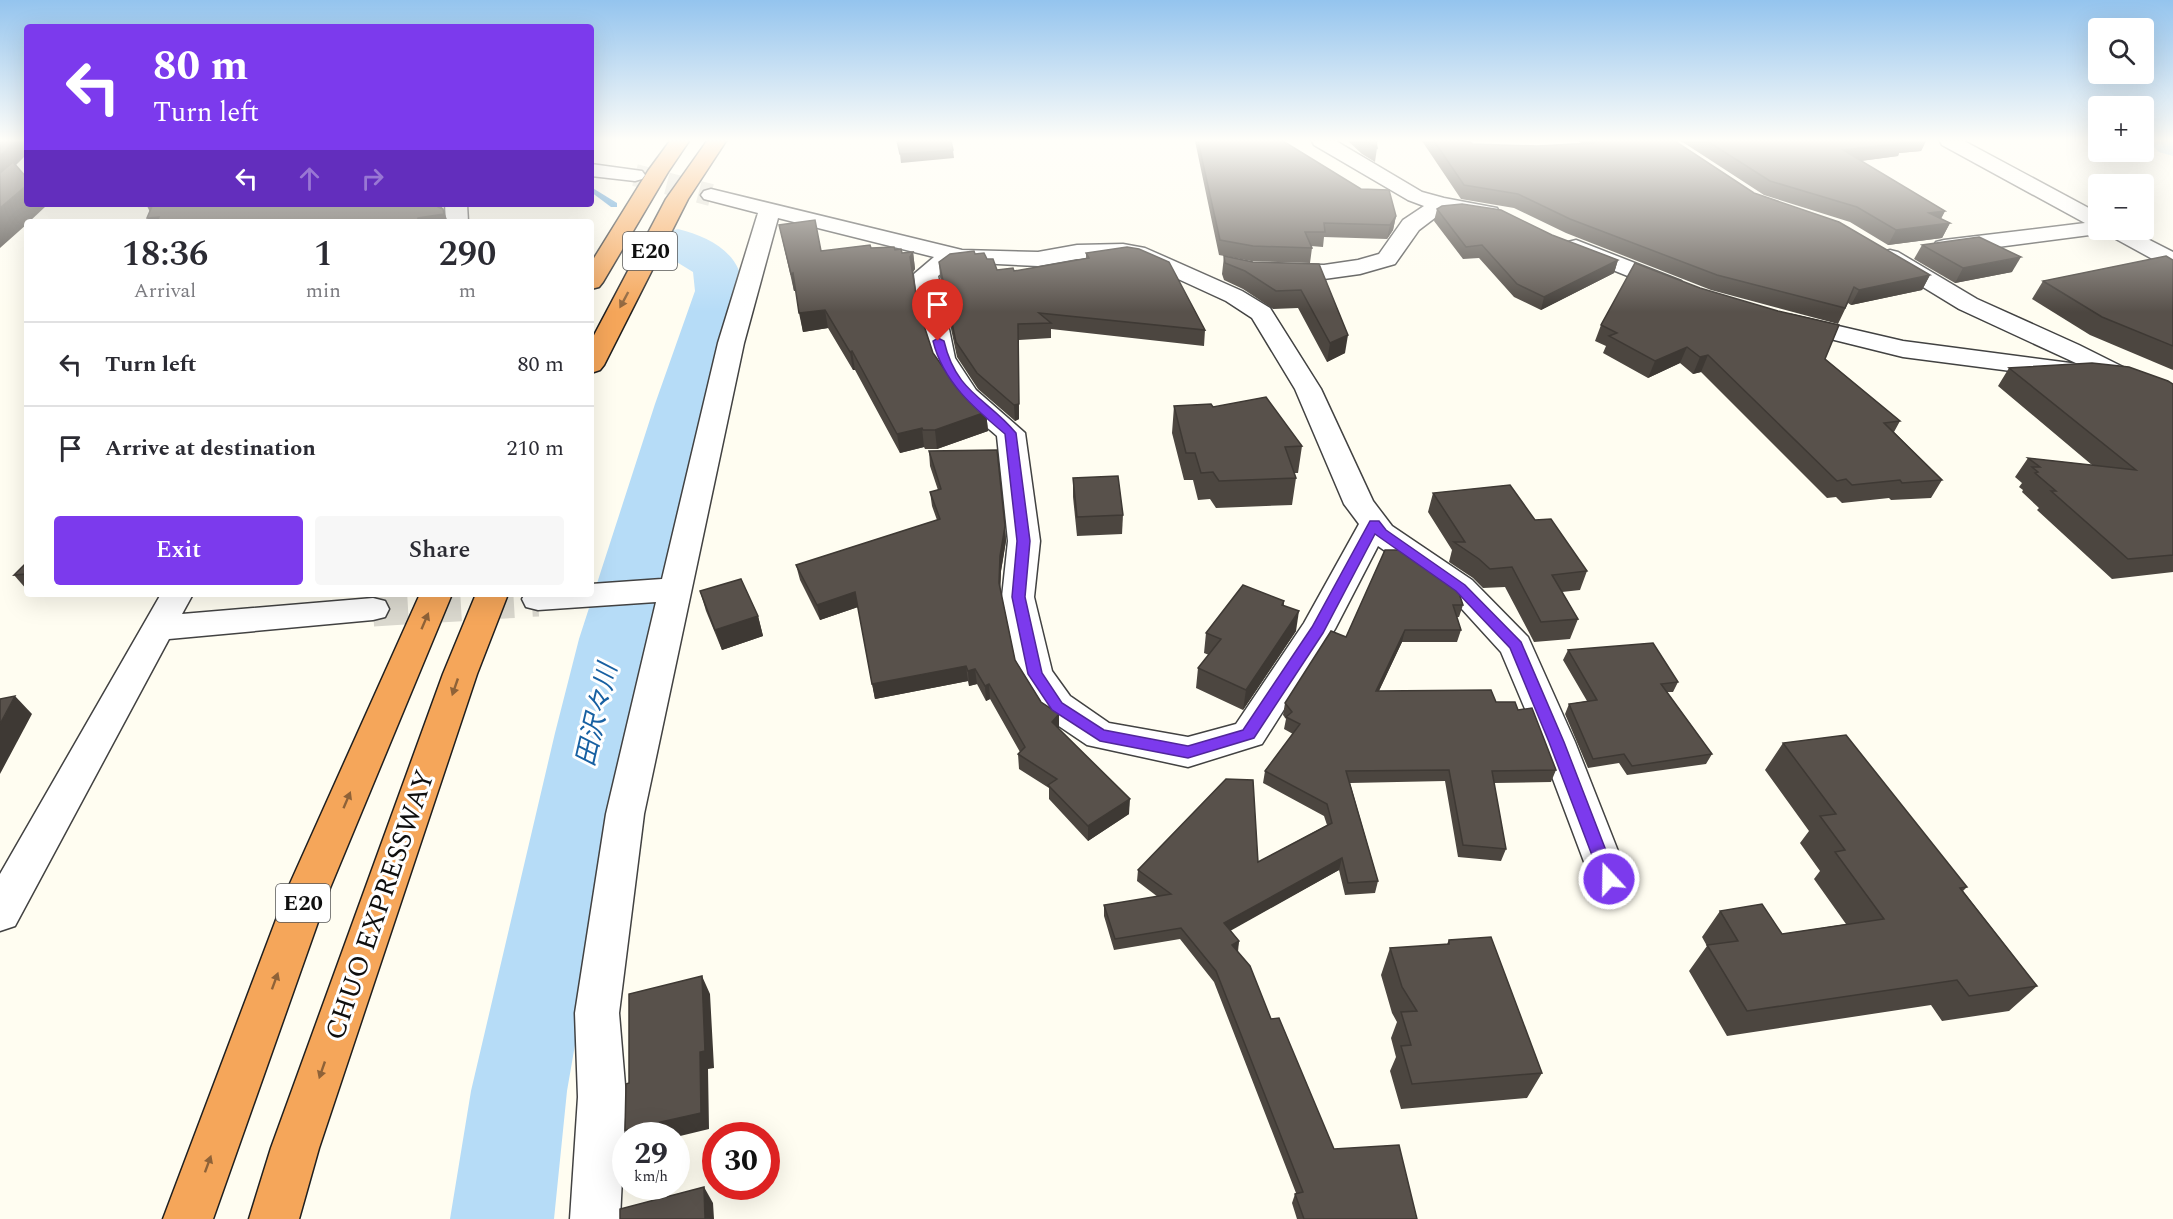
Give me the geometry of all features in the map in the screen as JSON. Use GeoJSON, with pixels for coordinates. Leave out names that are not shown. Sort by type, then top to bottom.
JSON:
{"type":"FeatureCollection","features":[{"type":"Feature","properties":{"kind":"highway","name":"E20"},"geometry":{"type":"LineString","coordinates":[[594,277],[642,198]]}},
{"type":"Feature","properties":{"kind":"highway","name":"E20"},"geometry":{"type":"LineString","coordinates":[[594,359],[678,198]]}},
{"type":"Feature","properties":{"kind":"highway","name":"E20"},"geometry":{"type":"LineString","coordinates":[[188,1219],[309,888],[435,597]]}},
{"type":"Feature","properties":{"kind":"highway","name":"CHUO EXPRESSWAY"},"geometry":{"type":"LineString","coordinates":[[274,1219],[295,1148],[456,686],[491,597]]}},
{"type":"Feature","properties":{"kind":"street"},"geometry":{"type":"LineString","coordinates":[[723,198],[962,257],[1038,258],[1077,252],[1123,250],[1145,255],[1234,296],[1261,312],[1308,389],[1359,504],[1374,524],[1381,533],[1461,588],[1516,646],[1557,742],[1609,879]]}},
{"type":"Feature","properties":{"kind":"street"},"geometry":{"type":"LineString","coordinates":[[1421,198],[1440,204],[1505,215],[1515,220]]}},
{"type":"Feature","properties":{"kind":"street"},"geometry":{"type":"LineString","coordinates":[[2055,198],[2088,216]]}},
{"type":"Feature","properties":{"kind":"street"},"geometry":{"type":"LineString","coordinates":[[1251,270],[1324,272],[1360,267],[1387,258],[1411,225],[1440,204]]}},
{"type":"Feature","properties":{"kind":"street"},"geometry":{"type":"LineString","coordinates":[[595,1219],[602,1097],[597,1013],[625,814],[731,343],[770,209]]}},
{"type":"Feature","properties":{"kind":"street"},"geometry":{"type":"LineString","coordinates":[[2088,229],[1877,249],[1968,304],[2070,350],[2120,376],[2173,396]]}},
{"type":"Feature","properties":{"kind":"street"},"geometry":{"type":"LineString","coordinates":[[1557,240],[1692,293]]}},
{"type":"Feature","properties":{"kind":"street"},"geometry":{"type":"LineString","coordinates":[[2133,240],[2166,257]]}},
{"type":"Feature","properties":{"kind":"street"},"geometry":{"type":"LineString","coordinates":[[952,254],[926,274],[930,305],[942,358],[966,395],[1011,433],[1024,541],[1018,597],[1035,674],[1057,706],[1100,735],[1188,752],[1249,734],[1318,629],[1374,524]]}},
{"type":"Feature","properties":{"kind":"street"},"geometry":{"type":"LineString","coordinates":[[1164,264],[1220,264]]}},
{"type":"Feature","properties":{"kind":"street"},"geometry":{"type":"LineString","coordinates":[[1769,317],[1903,349],[2120,376]]}},
{"type":"Feature","properties":{"kind":"street"},"geometry":{"type":"LineString","coordinates":[[594,595],[677,589]]}},
{"type":"Feature","properties":{"kind":"street"},"geometry":{"type":"LineString","coordinates":[[0,914],[176,597]]}},
{"type":"Feature","properties":{"kind":"street"},"geometry":{"type":"LineString","coordinates":[[538,599],[566,597]]}},
{"type":"Feature","properties":{"kind":"street"},"geometry":{"type":"LineString","coordinates":[[160,628],[374,609]]}},
{"type":"Feature","properties":{"kind":"building"},"geometry":{"type":"Polygon","coordinates":[[[0,198],[12,198],[0,208],[0,198]]]}},
{"type":"Feature","properties":{"kind":"building"},"geometry":{"type":"Polygon","coordinates":[[[1211,198],[1391,198],[1396,216],[1390,225],[1324,223],[1325,232],[1305,232],[1312,248],[1253,246],[1220,240],[1211,198]]]}},
{"type":"Feature","properties":{"kind":"building"},"geometry":{"type":"Polygon","coordinates":[[[1526,198],[1768,198],[1839,222],[1930,275],[1859,290],[1854,287],[1845,308],[1717,275],[1570,219],[1526,198]]]}},
{"type":"Feature","properties":{"kind":"building"},"geometry":{"type":"Polygon","coordinates":[[[1827,198],[1923,198],[1945,211],[1929,213],[1950,223],[1896,230],[1857,207],[1827,198]]]}},
{"type":"Feature","properties":{"kind":"building"},"geometry":{"type":"Polygon","coordinates":[[[1462,204],[1501,210],[1552,235],[1618,260],[1544,297],[1517,284],[1482,245],[1466,247],[1437,209],[1442,206],[1462,204]]]}},
{"type":"Feature","properties":{"kind":"building"},"geometry":{"type":"Polygon","coordinates":[[[152,207],[438,207],[443,209],[444,214],[418,219],[147,218],[152,207]]]}},
{"type":"Feature","properties":{"kind":"building"},"geometry":{"type":"Polygon","coordinates":[[[815,220],[821,251],[870,245],[871,248],[894,247],[895,250],[901,249],[902,253],[913,252],[910,257],[918,307],[933,353],[957,387],[986,412],[935,430],[923,430],[922,428],[897,434],[852,351],[850,352],[825,310],[799,313],[793,273],[791,274],[779,225],[815,220]]]}},
{"type":"Feature","properties":{"kind":"building"},"geometry":{"type":"Polygon","coordinates":[[[1979,237],[2021,257],[1963,268],[1922,245],[1979,237]]]}},
{"type":"Feature","properties":{"kind":"building"},"geometry":{"type":"Polygon","coordinates":[[[1127,247],[1139,249],[1169,262],[1205,330],[1039,313],[1051,323],[1018,324],[1019,404],[1014,405],[977,373],[956,342],[939,262],[950,254],[974,251],[975,254],[984,253],[987,259],[993,259],[997,270],[1013,268],[1014,271],[1089,258],[1086,253],[1127,247]]]}},
{"type":"Feature","properties":{"kind":"building"},"geometry":{"type":"Polygon","coordinates":[[[1224,256],[1253,262],[1319,264],[1348,335],[1330,343],[1301,290],[1276,291],[1245,271],[1225,263],[1224,256]]]}},
{"type":"Feature","properties":{"kind":"building"},"geometry":{"type":"Polygon","coordinates":[[[2166,256],[2173,260],[2173,346],[2102,317],[2043,281],[2166,256]]]}},
{"type":"Feature","properties":{"kind":"building"},"geometry":{"type":"Polygon","coordinates":[[[1635,263],[1700,288],[1778,311],[1839,325],[1825,359],[1900,421],[1884,423],[1942,480],[1902,483],[1900,480],[1852,485],[1846,479],[1837,481],[1708,355],[1700,357],[1687,347],[1655,361],[1609,336],[1617,333],[1601,325],[1635,263]]]}},
{"type":"Feature","properties":{"kind":"building"},"geometry":{"type":"Polygon","coordinates":[[[2092,363],[2129,367],[2173,384],[2173,555],[2128,559],[2051,491],[2056,491],[2035,473],[2038,472],[2032,467],[2040,467],[2028,458],[2136,470],[2009,368],[2092,363]]]}},
{"type":"Feature","properties":{"kind":"building"},"geometry":{"type":"Polygon","coordinates":[[[1266,397],[1302,446],[1285,447],[1296,478],[1219,481],[1213,472],[1201,473],[1195,453],[1186,453],[1174,406],[1211,404],[1213,407],[1266,397]]]}},
{"type":"Feature","properties":{"kind":"building"},"geometry":{"type":"Polygon","coordinates":[[[997,450],[1005,526],[1000,556],[999,583],[1015,660],[1041,702],[1059,714],[1052,722],[1130,799],[1088,826],[1048,785],[1057,779],[1018,754],[1025,747],[989,684],[985,686],[975,669],[968,671],[966,666],[872,684],[855,592],[817,605],[796,565],[940,519],[930,492],[941,489],[929,451],[997,450]]]}},
{"type":"Feature","properties":{"kind":"building"},"geometry":{"type":"Polygon","coordinates":[[[1118,476],[1123,515],[1077,517],[1073,478],[1118,476]]]}},
{"type":"Feature","properties":{"kind":"building"},"geometry":{"type":"Polygon","coordinates":[[[1510,485],[1535,520],[1551,519],[1587,571],[1552,575],[1578,619],[1541,622],[1512,567],[1490,569],[1454,542],[1465,542],[1433,493],[1510,485]]]}},
{"type":"Feature","properties":{"kind":"building"},"geometry":{"type":"Polygon","coordinates":[[[1385,550],[1400,550],[1452,586],[1459,593],[1463,605],[1453,605],[1461,630],[1405,630],[1376,691],[1491,690],[1496,702],[1515,702],[1518,710],[1532,708],[1556,770],[1492,771],[1506,849],[1463,845],[1449,770],[1346,771],[1378,881],[1348,883],[1342,858],[1224,923],[1239,941],[1232,945],[1250,966],[1271,1019],[1279,1018],[1334,1149],[1399,1145],[1417,1219],[1304,1219],[1295,1194],[1303,1192],[1216,971],[1181,928],[1115,939],[1104,905],[1171,894],[1138,870],[1226,779],[1253,780],[1258,862],[1332,823],[1327,804],[1265,771],[1300,724],[1286,717],[1292,712],[1285,703],[1331,631],[1346,637],[1385,550]]]}},
{"type":"Feature","properties":{"kind":"building"},"geometry":{"type":"Polygon","coordinates":[[[24,565],[24,574],[14,575],[24,565]]]}},
{"type":"Feature","properties":{"kind":"building"},"geometry":{"type":"Polygon","coordinates":[[[741,579],[758,616],[715,630],[700,591],[741,579]]]}},
{"type":"Feature","properties":{"kind":"building"},"geometry":{"type":"Polygon","coordinates":[[[1243,585],[1284,601],[1282,605],[1299,611],[1246,690],[1198,668],[1221,639],[1206,633],[1243,585]]]}},
{"type":"Feature","properties":{"kind":"building"},"geometry":{"type":"Polygon","coordinates":[[[1653,643],[1678,682],[1661,684],[1712,754],[1632,766],[1624,754],[1593,759],[1569,704],[1597,700],[1568,650],[1653,643]]]}},
{"type":"Feature","properties":{"kind":"building"},"geometry":{"type":"Polygon","coordinates":[[[15,696],[0,724],[0,699],[15,696]]]}},
{"type":"Feature","properties":{"kind":"building"},"geometry":{"type":"Polygon","coordinates":[[[1846,735],[1967,887],[1960,888],[2037,986],[1969,996],[1957,980],[1747,1011],[1707,945],[1738,941],[1720,911],[1762,904],[1782,934],[1884,919],[1835,852],[1845,850],[1820,816],[1836,814],[1783,743],[1846,735]]]}},
{"type":"Feature","properties":{"kind":"building"},"geometry":{"type":"Polygon","coordinates":[[[1491,937],[1542,1073],[1412,1084],[1401,1046],[1411,1045],[1401,1012],[1417,1011],[1402,987],[1390,948],[1449,944],[1449,940],[1491,937]]]}},
{"type":"Feature","properties":{"kind":"building"},"geometry":{"type":"Polygon","coordinates":[[[702,976],[705,1051],[700,1052],[701,1113],[661,1122],[625,1122],[626,1084],[629,1083],[629,994],[702,976]]]}},
{"type":"Feature","properties":{"kind":"building"},"geometry":{"type":"Polygon","coordinates":[[[702,1188],[705,1219],[620,1219],[620,1209],[654,1200],[690,1200],[690,1191],[702,1188]]]}},
{"type":"Feature","properties":{"kind":"waterway","name":"田沢々川"},"geometry":{"type":"LineString","coordinates":[[604,198],[614,205]]}},
{"type":"Feature","properties":{"kind":"waterway","name":"田沢々川"},"geometry":{"type":"LineString","coordinates":[[502,1219],[519,1091],[592,733],[614,639],[683,404],[719,291],[718,272],[709,260],[678,243]]}},
{"type":"Feature","properties":{"kind":"tunnel"},"geometry":{"type":"LineString","coordinates":[[373,609],[538,599]]}},
{"type":"Feature","properties":{"kind":"route"},"geometry":{"type":"LineString","coordinates":[[938,341],[942,358],[966,395],[1011,433],[1024,541],[1018,597],[1035,674],[1057,706],[1100,735],[1188,752],[1249,734],[1301,658],[1374,524],[1381,533],[1461,588],[1516,646],[1557,742],[1609,879]]}}]}
